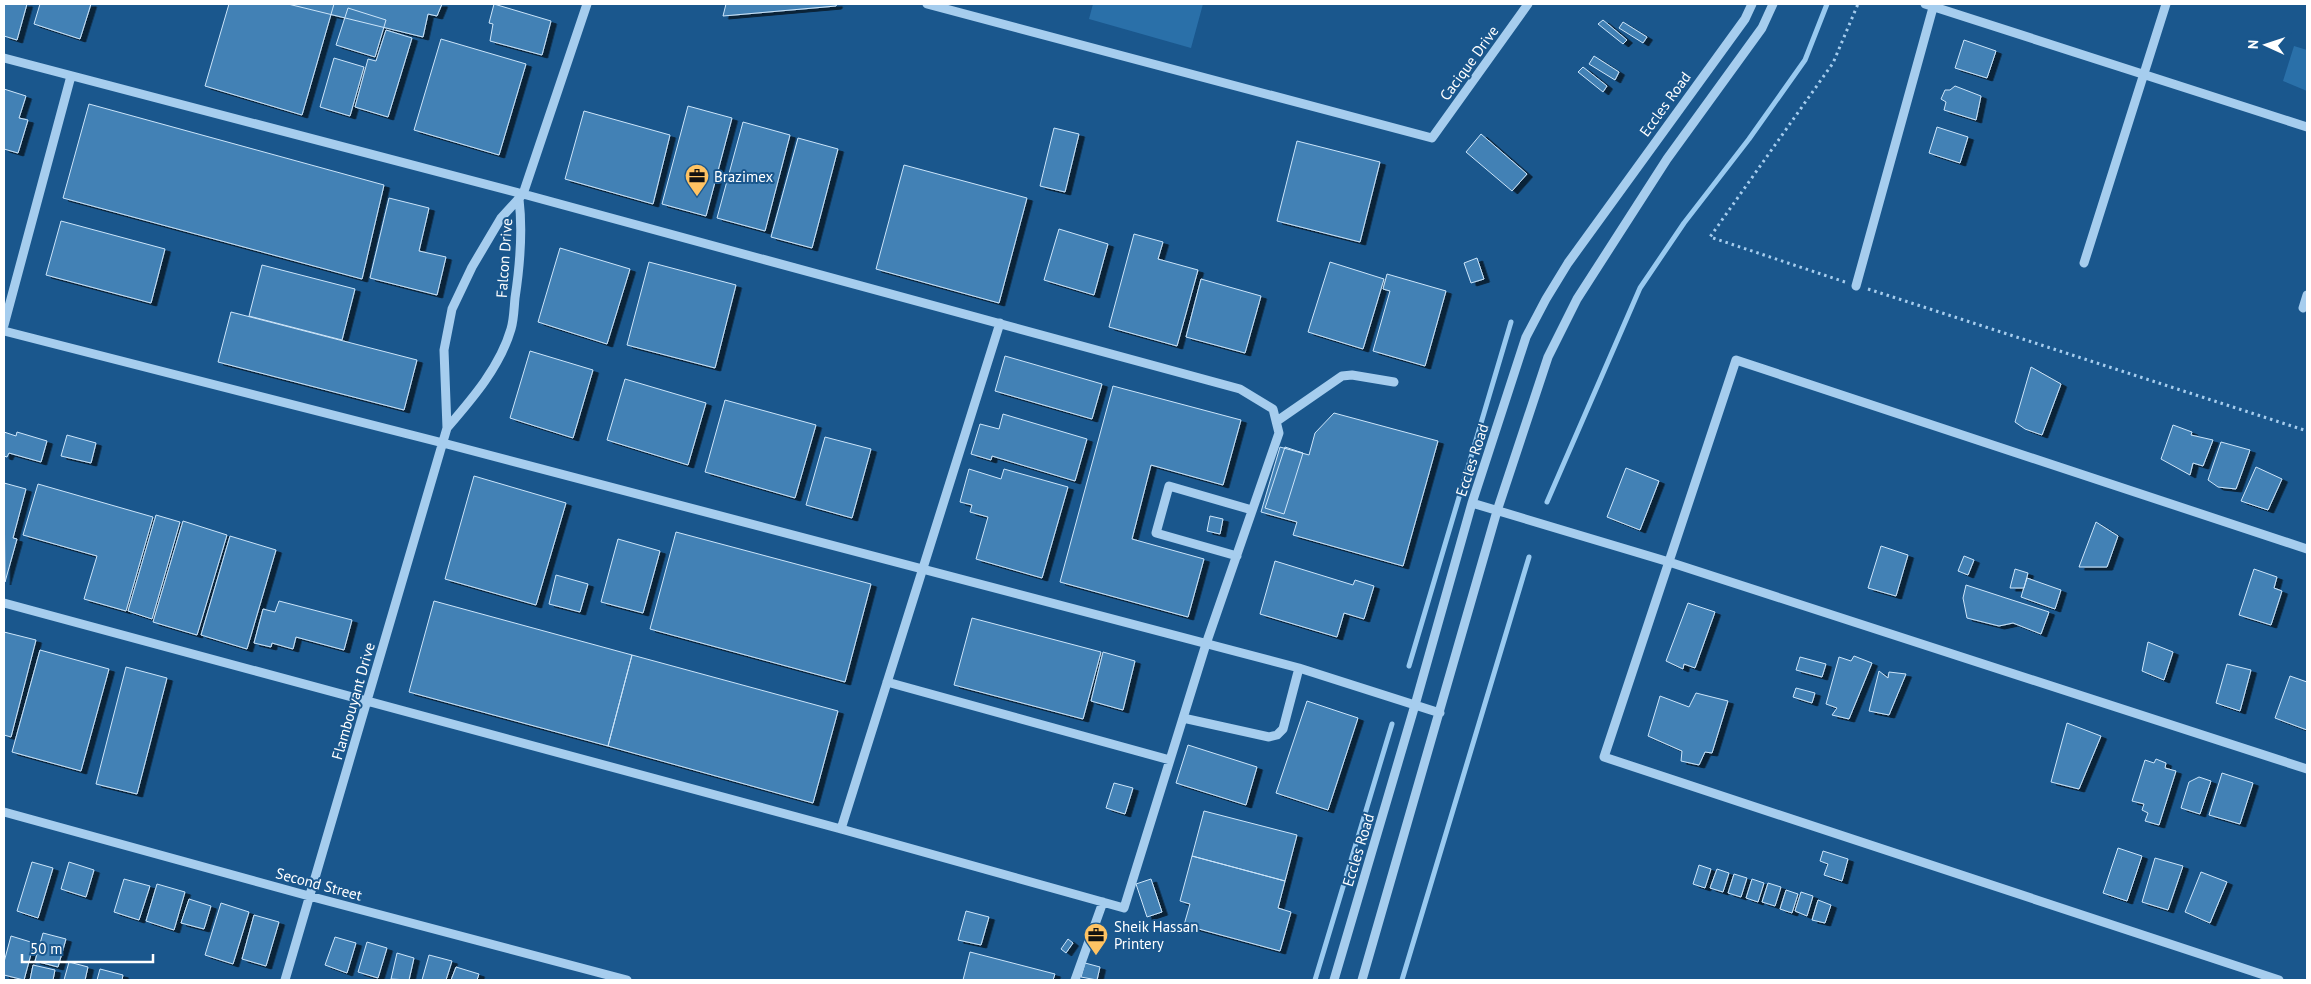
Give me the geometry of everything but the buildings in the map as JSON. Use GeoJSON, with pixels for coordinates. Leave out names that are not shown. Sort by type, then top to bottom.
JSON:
{"type":"FeatureCollection","features":[{"type":"Feature","properties":{"kind":"street","name":"Falcon Drive"},"geometry":{"type":"LineString","coordinates":[[447,428],[470,403],[493,368],[511,329],[518,277],[522,223],[521,196],[587,4]]}},
{"type":"Feature","properties":{"kind":"street","name":"Cacique Drive"},"geometry":{"type":"LineString","coordinates":[[927,4],[1432,138],[1528,4]]}},
{"type":"Feature","properties":{"kind":"street","name":"Eccles Road"},"geometry":{"type":"LineString","coordinates":[[1334,980],[1472,503],[1526,337],[1546,299],[1574,255],[1745,18],[1752,4]]}},
{"type":"Feature","properties":{"kind":"street"},"geometry":{"type":"LineString","coordinates":[[1362,980],[1497,511],[1548,357],[1577,299],[1667,159],[1762,28],[1773,4]]}},
{"type":"Feature","properties":{"kind":"street"},"geometry":{"type":"LineString","coordinates":[[2084,263],[2166,4]]}},
{"type":"Feature","properties":{"kind":"street"},"geometry":{"type":"LineString","coordinates":[[1856,286],[1931,5],[2307,127]]}},
{"type":"Feature","properties":{"kind":"street"},"geometry":{"type":"LineString","coordinates":[[4,58],[1000,323],[1240,389],[1273,409],[1280,433],[1206,644],[1124,908],[841,829],[4,604]]}},
{"type":"Feature","properties":{"kind":"street"},"geometry":{"type":"LineString","coordinates":[[4,325],[71,76]]}},
{"type":"Feature","properties":{"kind":"street","name":"Falcon Drive"},"geometry":{"type":"LineString","coordinates":[[447,428],[444,350],[452,309],[472,267],[501,218],[521,196]]}},
{"type":"Feature","properties":{"kind":"street"},"geometry":{"type":"LineString","coordinates":[[2303,308],[2307,295]]}},
{"type":"Feature","properties":{"kind":"street"},"geometry":{"type":"LineString","coordinates":[[841,829],[1000,323]]}},
{"type":"Feature","properties":{"kind":"street"},"geometry":{"type":"LineString","coordinates":[[4,331],[443,443],[1299,668],[1440,712]]}},
{"type":"Feature","properties":{"kind":"street"},"geometry":{"type":"LineString","coordinates":[[2279,980],[1604,757],[1736,360],[2307,549]]}},
{"type":"Feature","properties":{"kind":"street"},"geometry":{"type":"LineString","coordinates":[[1277,421],[1342,376],[1352,375],[1394,382]]}},
{"type":"Feature","properties":{"kind":"street","name":"Flambouyant Drive"},"geometry":{"type":"LineString","coordinates":[[284,980],[368,702],[447,428]]}},
{"type":"Feature","properties":{"kind":"street"},"geometry":{"type":"LineString","coordinates":[[1237,556],[1156,533],[1169,486],[1252,510]]}},
{"type":"Feature","properties":{"kind":"street"},"geometry":{"type":"LineString","coordinates":[[1472,503],[1669,562],[2307,770]]}},
{"type":"Feature","properties":{"kind":"street"},"geometry":{"type":"LineString","coordinates":[[1183,718],[1269,737],[1277,735],[1283,729],[1299,668]]}},
{"type":"Feature","properties":{"kind":"street"},"geometry":{"type":"LineString","coordinates":[[887,682],[1170,760]]}},
{"type":"Feature","properties":{"kind":"street","name":"Second Street"},"geometry":{"type":"LineString","coordinates":[[4,812],[309,896],[628,980]]}},
{"type":"Feature","properties":{"kind":"street"},"geometry":{"type":"LineString","coordinates":[[1075,980],[1104,902]]}},
{"type":"Feature","properties":{"kind":"path"},"geometry":{"type":"LineString","coordinates":[[1858,4],[1834,63],[1710,237],[2307,431]]}},
{"type":"Feature","properties":{"kind":"shaded area"},"geometry":{"type":"Polygon","coordinates":[[[1093,4],[1203,4],[1191,48],[1089,19],[1093,4]]]}},
{"type":"Feature","properties":{"kind":"shaded area"},"geometry":{"type":"Polygon","coordinates":[[[2294,46],[2307,50],[2307,91],[2283,81],[2294,46]]]}},
{"type":"Feature","properties":{"kind":"waterway"},"geometry":{"type":"LineString","coordinates":[[1547,502],[1640,288],[1684,223],[1749,139],[1805,60],[1827,4]]}},
{"type":"Feature","properties":{"kind":"waterway"},"geometry":{"type":"LineString","coordinates":[[1409,666],[1511,322]]}},
{"type":"Feature","properties":{"kind":"waterway"},"geometry":{"type":"LineString","coordinates":[[1402,980],[1529,557]]}},
{"type":"Feature","properties":{"kind":"waterway"},"geometry":{"type":"LineString","coordinates":[[1315,980],[1392,724]]}},
{"type":"Feature","properties":{"kind":"place","name":"Brazimex"},"geometry":{"type":"Point","coordinates":[697,197]}},
{"type":"Feature","properties":{"kind":"place","name":"Sheik Hassan Printery"},"geometry":{"type":"Point","coordinates":[1096,956]}}]}
